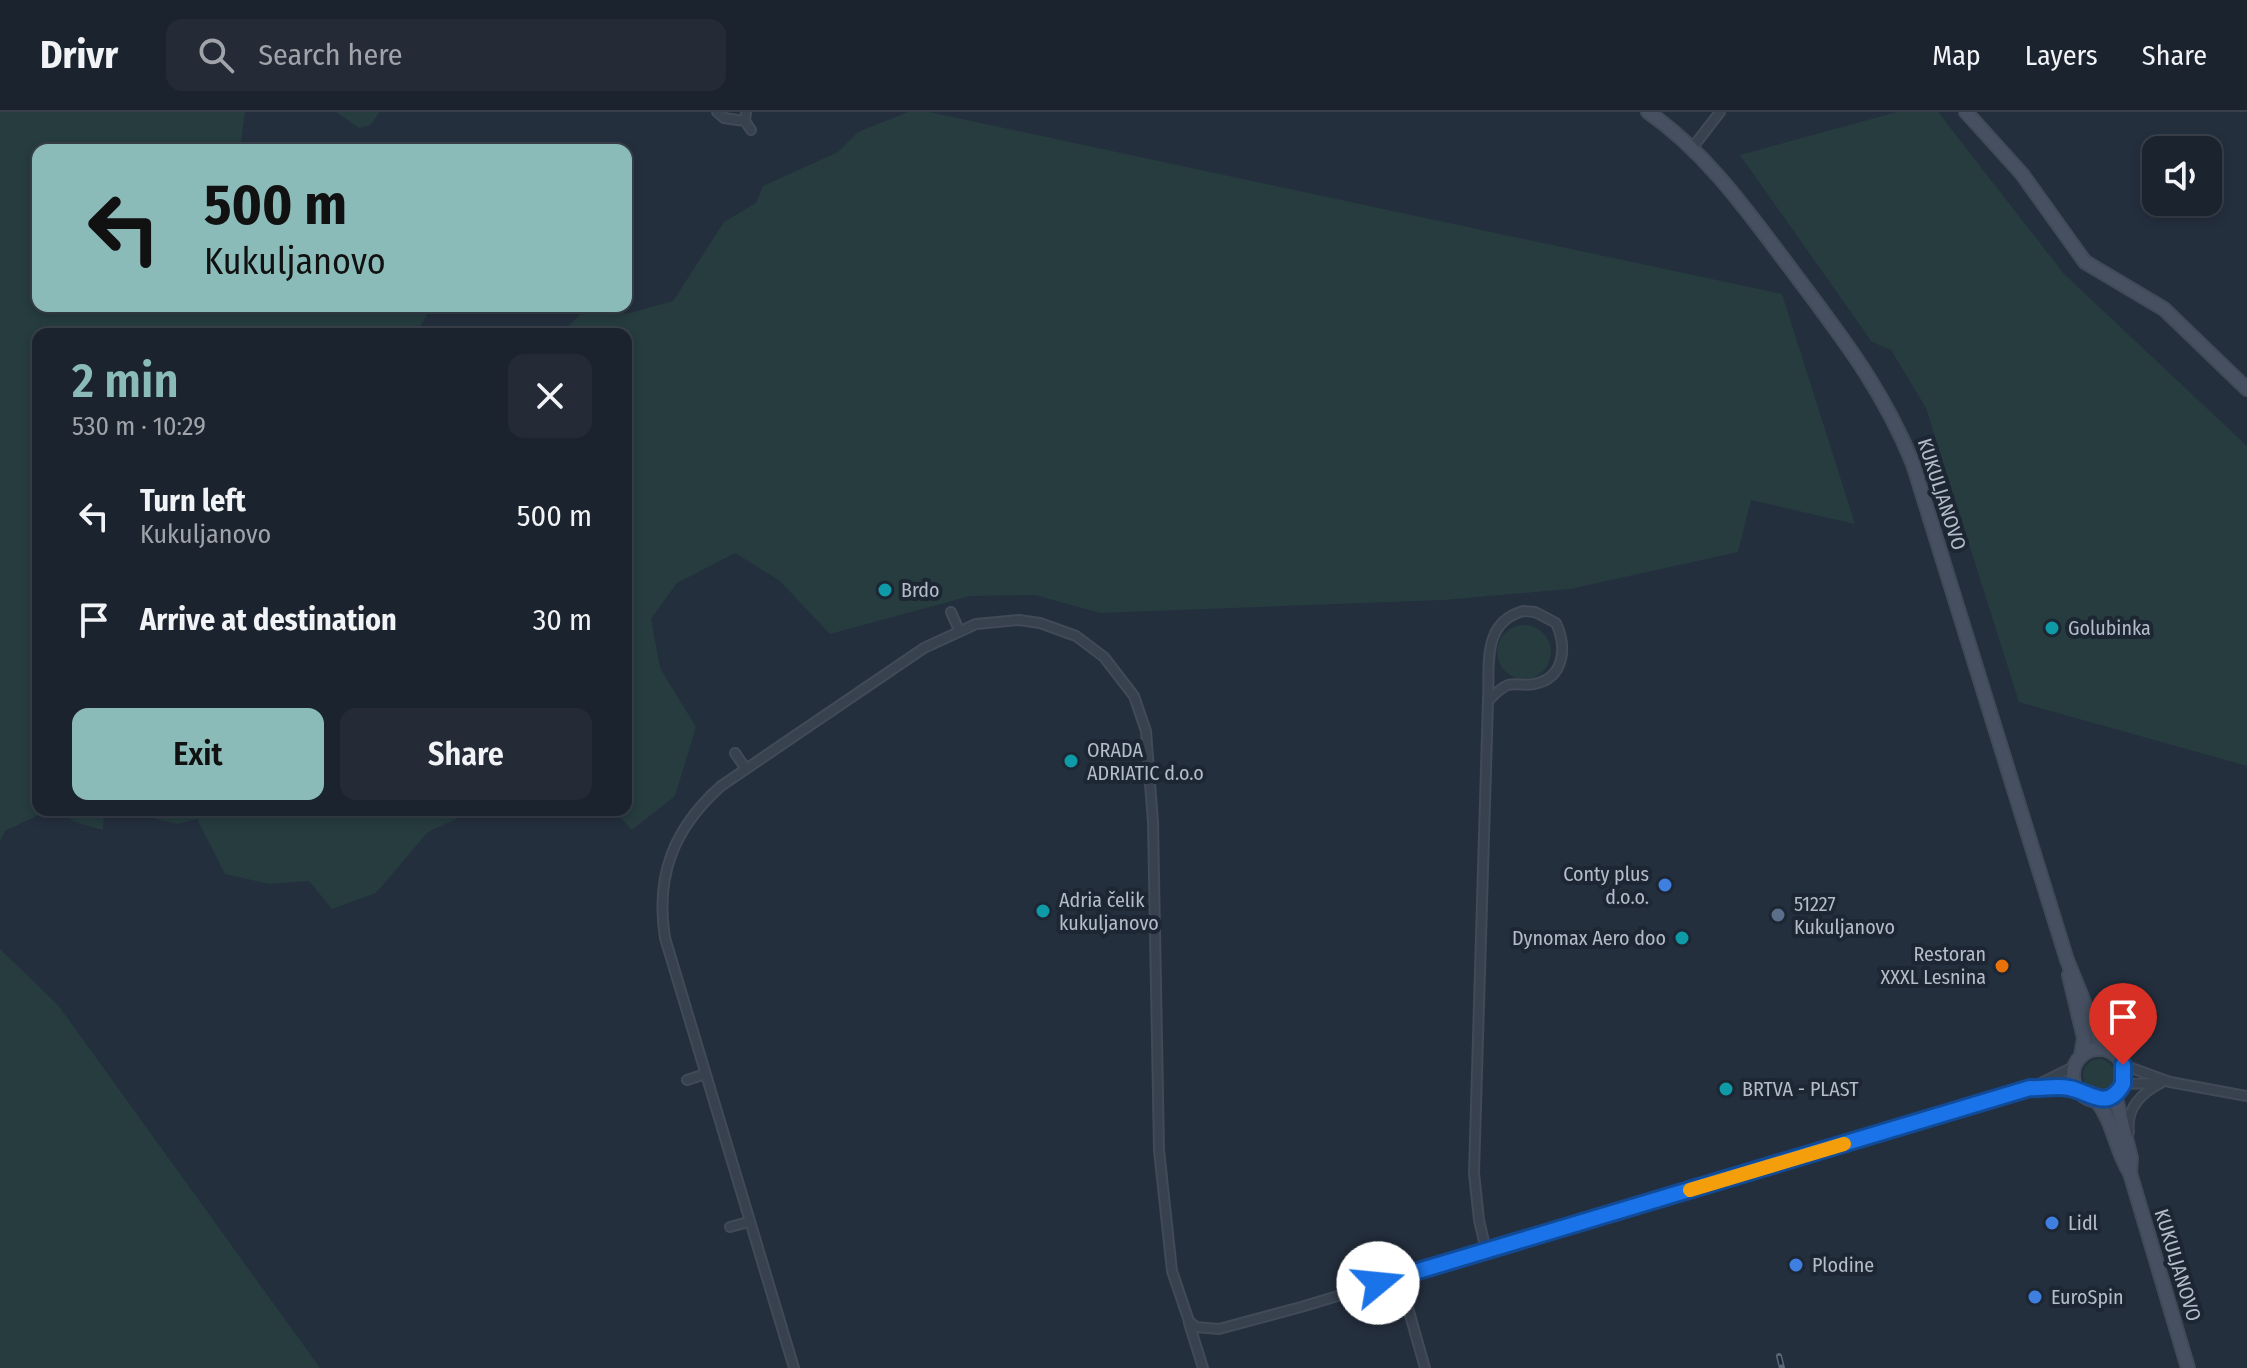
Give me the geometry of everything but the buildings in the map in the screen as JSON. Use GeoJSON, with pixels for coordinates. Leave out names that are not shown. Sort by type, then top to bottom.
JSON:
{"type":"FeatureCollection","features":[{"type":"Feature","properties":{"kind":"main road","name":"KUKULJANOVO"},"geometry":{"type":"LineString","coordinates":[[1648,112],[1693,147],[1751,216],[1866,370],[1899,429],[1995,721],[2067,960],[2084,1038],[2074,1076],[2080,1092]]}},
{"type":"Feature","properties":{"kind":"main road"},"geometry":{"type":"LineString","coordinates":[[1966,112],[2022,174],[2085,262],[2164,309],[2247,389]]}},
{"type":"Feature","properties":{"kind":"main road","name":"KUKULJANOVO"},"geometry":{"type":"LineString","coordinates":[[2067,960],[2103,1049],[2112,1053],[2123,1065]]}},
{"type":"Feature","properties":{"kind":"main road"},"geometry":{"type":"LineString","coordinates":[[2078,1061],[2103,1049]]}},
{"type":"Feature","properties":{"kind":"main road"},"geometry":{"type":"LineString","coordinates":[[2080,1092],[2096,1100],[2115,1095],[2123,1084],[2123,1065]]}},
{"type":"Feature","properties":{"kind":"main road","name":"KUKULJANOVO"},"geometry":{"type":"LineString","coordinates":[[2115,1095],[2131,1158],[2130,1173]]}},
{"type":"Feature","properties":{"kind":"main road","name":"KUKULJANOVO"},"geometry":{"type":"LineString","coordinates":[[2096,1100],[2107,1114],[2122,1161],[2130,1173],[2188,1368]]}},
{"type":"Feature","properties":{"kind":"street"},"geometry":{"type":"LineString","coordinates":[[717,112],[724,118],[746,116],[751,130]]}},
{"type":"Feature","properties":{"kind":"street"},"geometry":{"type":"LineString","coordinates":[[1693,147],[1720,112]]}},
{"type":"Feature","properties":{"kind":"street"},"geometry":{"type":"LineString","coordinates":[[1486,1250],[1474,1173],[1488,701],[1490,642],[1501,621],[1523,611],[1535,612],[1556,623],[1564,648],[1556,671],[1535,684],[1509,685],[1488,701]]}},
{"type":"Feature","properties":{"kind":"street"},"geometry":{"type":"LineString","coordinates":[[951,612],[959,630]]}},
{"type":"Feature","properties":{"kind":"street"},"geometry":{"type":"LineString","coordinates":[[794,1368],[665,938],[663,877],[674,844],[693,812],[746,769],[924,648],[976,624],[1019,620],[1060,628],[1104,657],[1125,681],[1146,731],[1153,822],[1161,1191],[1172,1271],[1203,1368]]}},
{"type":"Feature","properties":{"kind":"street"},"geometry":{"type":"LineString","coordinates":[[735,753],[746,769]]}},
{"type":"Feature","properties":{"kind":"street"},"geometry":{"type":"LineString","coordinates":[[1189,1321],[1196,1327],[1219,1329],[2030,1088],[2078,1061]]}},
{"type":"Feature","properties":{"kind":"street"},"geometry":{"type":"LineString","coordinates":[[2123,1065],[2165,1082],[2247,1096]]}},
{"type":"Feature","properties":{"kind":"street"},"geometry":{"type":"LineString","coordinates":[[687,1080],[705,1074]]}},
{"type":"Feature","properties":{"kind":"street"},"geometry":{"type":"LineString","coordinates":[[2123,1084],[2165,1082]]}},
{"type":"Feature","properties":{"kind":"street"},"geometry":{"type":"LineString","coordinates":[[2131,1158],[2128,1126],[2132,1109],[2144,1094],[2165,1082]]}},
{"type":"Feature","properties":{"kind":"street"},"geometry":{"type":"LineString","coordinates":[[2030,1088],[2060,1087],[2080,1092]]}},
{"type":"Feature","properties":{"kind":"street"},"geometry":{"type":"LineString","coordinates":[[730,1227],[748,1222]]}},
{"type":"Feature","properties":{"kind":"street"},"geometry":{"type":"LineString","coordinates":[[1399,1276],[1425,1368]]}},
{"type":"Feature","properties":{"kind":"green space"},"geometry":{"type":"Polygon","coordinates":[[[0,112],[245,112],[241,144],[32,144],[32,312],[429,312],[419,328],[32,328],[32,816],[36,816],[5,831],[0,841],[0,112]]]}},
{"type":"Feature","properties":{"kind":"green space"},"geometry":{"type":"Polygon","coordinates":[[[336,112],[380,112],[370,125],[359,128],[336,112]]]}},
{"type":"Feature","properties":{"kind":"green space"},"geometry":{"type":"Polygon","coordinates":[[[908,112],[929,112],[1782,294],[1855,524],[1751,500],[1738,552],[1570,589],[1443,600],[1100,613],[1035,595],[970,596],[830,634],[780,581],[735,553],[677,583],[651,619],[660,668],[696,727],[675,796],[632,830],[619,816],[632,816],[632,328],[566,328],[583,312],[626,314],[673,301],[724,222],[756,203],[763,186],[838,152],[858,132],[908,112]]]}},
{"type":"Feature","properties":{"kind":"green space"},"geometry":{"type":"Polygon","coordinates":[[[1897,112],[1938,112],[2064,274],[2247,446],[2247,766],[2019,702],[1926,408],[1891,350],[1872,342],[1740,155],[1897,112]]]}},
{"type":"Feature","properties":{"kind":"green space"},"geometry":{"type":"Polygon","coordinates":[[[1524,625],[1543,633],[1551,652],[1543,671],[1524,679],[1505,671],[1497,652],[1505,633],[1524,625]]]}},
{"type":"Feature","properties":{"kind":"green space"},"geometry":{"type":"Polygon","coordinates":[[[67,816],[104,816],[103,830],[74,822],[67,816]]]}},
{"type":"Feature","properties":{"kind":"green space"},"geometry":{"type":"Polygon","coordinates":[[[462,816],[428,832],[376,893],[332,909],[309,881],[269,884],[225,874],[197,819],[178,824],[152,818],[462,816]]]}},
{"type":"Feature","properties":{"kind":"green space"},"geometry":{"type":"Polygon","coordinates":[[[0,949],[58,1005],[320,1368],[0,1368],[0,949]]]}},
{"type":"Feature","properties":{"kind":"green space"},"geometry":{"type":"Polygon","coordinates":[[[2099,1059],[2111,1063],[2115,1075],[2111,1087],[2099,1091],[2087,1087],[2083,1075],[2087,1063],[2099,1059]]]}},
{"type":"Feature","properties":{"kind":"railway"},"geometry":{"type":"LineString","coordinates":[[1779,1356],[1782,1368]]}},
{"type":"Feature","properties":{"kind":"slow traffic"},"geometry":{"type":"LineString","coordinates":[[1690,1190],[1844,1144]]}},
{"type":"Feature","properties":{"kind":"place","name":"Brdo"},"geometry":{"type":"Point","coordinates":[885,590]}},
{"type":"Feature","properties":{"kind":"place","name":"Golubinka"},"geometry":{"type":"Point","coordinates":[2052,628]}},
{"type":"Feature","properties":{"kind":"place","name":"ORADA ADRIATIC d.o.o"},"geometry":{"type":"Point","coordinates":[1071,761]}},
{"type":"Feature","properties":{"kind":"place","name":"Conty plus d.o.o."},"geometry":{"type":"Point","coordinates":[1665,885]}},
{"type":"Feature","properties":{"kind":"place","name":"Adria čelik kukuljanovo"},"geometry":{"type":"Point","coordinates":[1043,911]}},
{"type":"Feature","properties":{"kind":"place","name":"51227 Kukuljanovo"},"geometry":{"type":"Point","coordinates":[1778,915]}},
{"type":"Feature","properties":{"kind":"place","name":"Dynomax Aero doo"},"geometry":{"type":"Point","coordinates":[1682,938]}},
{"type":"Feature","properties":{"kind":"place","name":"Restoran XXXL Lesnina"},"geometry":{"type":"Point","coordinates":[2002,966]}},
{"type":"Feature","properties":{"kind":"place","name":"BRTVA - PLAST"},"geometry":{"type":"Point","coordinates":[1726,1089]}},
{"type":"Feature","properties":{"kind":"place","name":"Lidl"},"geometry":{"type":"Point","coordinates":[2052,1223]}},
{"type":"Feature","properties":{"kind":"place","name":"Plodine"},"geometry":{"type":"Point","coordinates":[1796,1265]}},
{"type":"Feature","properties":{"kind":"place","name":"EuroSpin"},"geometry":{"type":"Point","coordinates":[2035,1297]}},
{"type":"Feature","properties":{"kind":"route"},"geometry":{"type":"LineString","coordinates":[[1378,1283],[2030,1088],[2071,1088],[2088,1098],[2108,1099],[2123,1084],[2123,1065]]}}]}
